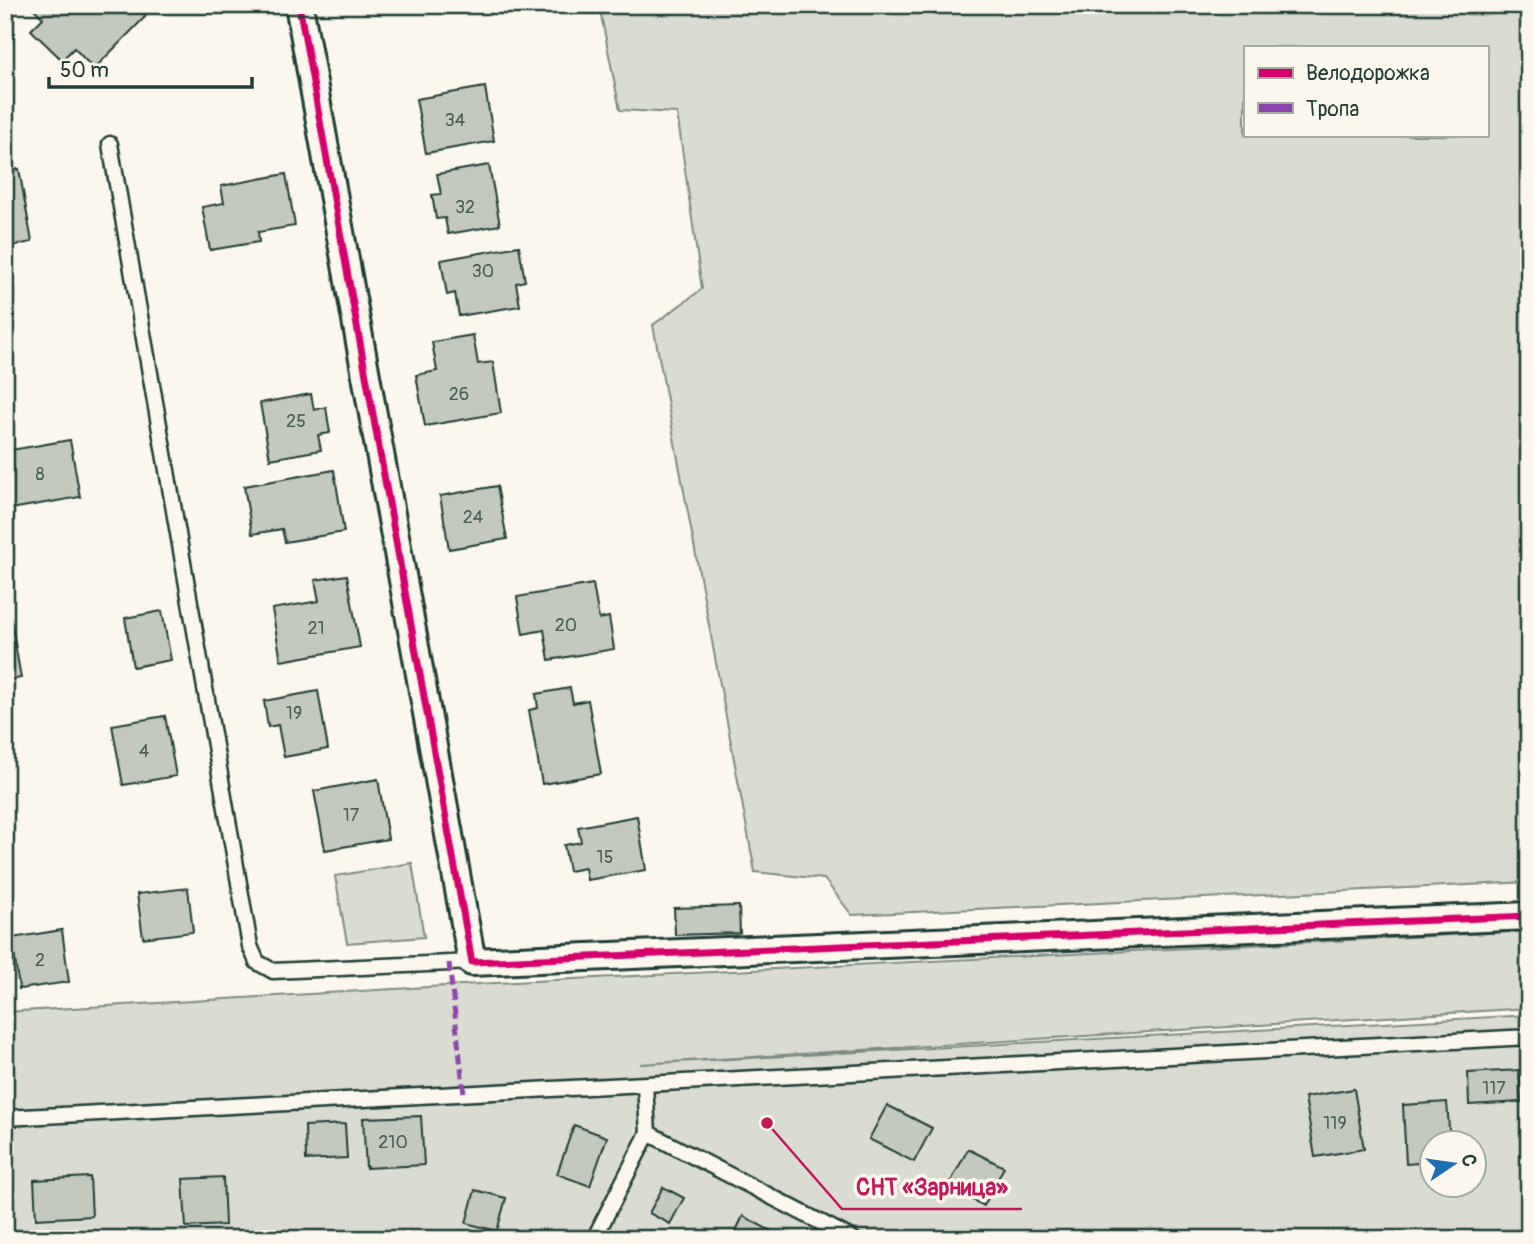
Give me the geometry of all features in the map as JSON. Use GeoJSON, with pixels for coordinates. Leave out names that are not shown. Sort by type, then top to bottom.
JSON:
{"type":"FeatureCollection","features":[{"type":"Feature","properties":{"kind":"street"},"geometry":{"type":"LineString","coordinates":[[299,5],[472,962],[1529,916]]}},
{"type":"Feature","properties":{"kind":"lane"},"geometry":{"type":"LineString","coordinates":[[110,144],[250,946],[257,962],[273,971],[472,962]]}},
{"type":"Feature","properties":{"kind":"lane"},"geometry":{"type":"LineString","coordinates":[[5,1118],[1529,1037]]}},
{"type":"Feature","properties":{"kind":"lane"},"geometry":{"type":"LineString","coordinates":[[594,1239],[648,1133],[645,1085]]}},
{"type":"Feature","properties":{"kind":"lane"},"geometry":{"type":"LineString","coordinates":[[648,1133],[853,1239]]}},
{"type":"Feature","properties":{"kind":"shaded area"},"geometry":{"type":"Polygon","coordinates":[[[599,5],[1529,5],[1529,882],[852,915],[824,879],[755,872],[653,325],[702,289],[677,113],[620,110],[599,5]]]}},
{"type":"Feature","properties":{"kind":"shaded area"},"geometry":{"type":"Polygon","coordinates":[[[412,863],[424,937],[347,943],[335,876],[412,863]]]}},
{"type":"Feature","properties":{"kind":"shaded area"},"geometry":{"type":"Polygon","coordinates":[[[1529,931],[1529,1008],[640,1064],[1529,1015],[1529,1239],[5,1239],[5,1012],[496,983],[1529,931]]]}},
{"type":"Feature","properties":{"kind":"building"},"geometry":{"type":"Polygon","coordinates":[[[30,5],[135,5],[146,16],[94,69],[74,48],[62,60],[31,30],[43,18],[30,5]]]}},
{"type":"Feature","properties":{"kind":"building"},"geometry":{"type":"Polygon","coordinates":[[[485,87],[494,141],[426,153],[416,99],[485,87]]]}},
{"type":"Feature","properties":{"kind":"building"},"geometry":{"type":"Polygon","coordinates":[[[489,165],[500,225],[448,234],[445,218],[436,219],[432,195],[441,194],[437,174],[489,165]]]}},
{"type":"Feature","properties":{"kind":"building"},"geometry":{"type":"Polygon","coordinates":[[[19,169],[32,242],[5,247],[5,171],[19,169]]]}},
{"type":"Feature","properties":{"kind":"building"},"geometry":{"type":"Polygon","coordinates":[[[286,174],[295,226],[258,232],[259,242],[210,250],[202,207],[224,203],[221,186],[286,174]]]}},
{"type":"Feature","properties":{"kind":"building"},"geometry":{"type":"Polygon","coordinates":[[[519,246],[525,281],[516,283],[520,306],[459,316],[455,293],[447,295],[441,260],[519,246]]]}},
{"type":"Feature","properties":{"kind":"building"},"geometry":{"type":"Polygon","coordinates":[[[473,335],[478,364],[493,362],[501,413],[425,426],[416,375],[437,371],[432,342],[473,335]]]}},
{"type":"Feature","properties":{"kind":"building"},"geometry":{"type":"Polygon","coordinates":[[[311,394],[314,410],[326,407],[330,433],[318,435],[321,450],[270,459],[260,403],[311,394]]]}},
{"type":"Feature","properties":{"kind":"building"},"geometry":{"type":"Polygon","coordinates":[[[70,440],[80,497],[5,510],[5,451],[70,440]]]}},
{"type":"Feature","properties":{"kind":"building"},"geometry":{"type":"Polygon","coordinates":[[[334,470],[344,532],[285,542],[282,529],[252,534],[244,486],[334,470]]]}},
{"type":"Feature","properties":{"kind":"building"},"geometry":{"type":"Polygon","coordinates":[[[497,486],[507,539],[449,549],[440,496],[497,486]]]}},
{"type":"Feature","properties":{"kind":"building"},"geometry":{"type":"Polygon","coordinates":[[[347,575],[360,647],[281,661],[272,609],[319,601],[315,580],[347,575]]]}},
{"type":"Feature","properties":{"kind":"building"},"geometry":{"type":"Polygon","coordinates":[[[593,584],[599,619],[609,617],[614,649],[549,660],[544,630],[523,634],[517,597],[593,584]]]}},
{"type":"Feature","properties":{"kind":"building"},"geometry":{"type":"Polygon","coordinates":[[[162,611],[171,660],[133,667],[125,618],[162,611]]]}},
{"type":"Feature","properties":{"kind":"building"},"geometry":{"type":"Polygon","coordinates":[[[11,620],[21,678],[5,681],[5,622],[11,620]]]}},
{"type":"Feature","properties":{"kind":"building"},"geometry":{"type":"Polygon","coordinates":[[[570,688],[573,703],[588,700],[601,774],[542,784],[529,710],[538,708],[536,694],[570,688]]]}},
{"type":"Feature","properties":{"kind":"building"},"geometry":{"type":"Polygon","coordinates":[[[318,691],[328,749],[284,757],[278,725],[268,727],[264,701],[318,691]]]}},
{"type":"Feature","properties":{"kind":"building"},"geometry":{"type":"Polygon","coordinates":[[[165,716],[176,776],[123,785],[112,725],[165,716]]]}},
{"type":"Feature","properties":{"kind":"building"},"geometry":{"type":"Polygon","coordinates":[[[378,779],[388,839],[325,850],[314,791],[378,779]]]}},
{"type":"Feature","properties":{"kind":"building"},"geometry":{"type":"Polygon","coordinates":[[[637,816],[646,870],[587,880],[585,868],[569,871],[564,845],[581,842],[578,827],[637,816]]]}},
{"type":"Feature","properties":{"kind":"building"},"geometry":{"type":"Polygon","coordinates":[[[188,888],[193,932],[143,938],[137,894],[188,888]]]}},
{"type":"Feature","properties":{"kind":"building"},"geometry":{"type":"Polygon","coordinates":[[[739,906],[740,933],[675,935],[674,908],[739,906]]]}},
{"type":"Feature","properties":{"kind":"building"},"geometry":{"type":"Polygon","coordinates":[[[62,930],[69,982],[19,989],[12,938],[62,930]]]}},
{"type":"Feature","properties":{"kind":"building"},"geometry":{"type":"Polygon","coordinates":[[[1519,1070],[1521,1102],[1469,1105],[1468,1073],[1519,1070]]]}},
{"type":"Feature","properties":{"kind":"building"},"geometry":{"type":"Polygon","coordinates":[[[1354,1089],[1364,1149],[1315,1157],[1305,1097],[1354,1089]]]}},
{"type":"Feature","properties":{"kind":"building"},"geometry":{"type":"Polygon","coordinates":[[[1447,1102],[1449,1128],[1418,1128],[1418,1163],[1406,1164],[1403,1105],[1447,1102]]]}},
{"type":"Feature","properties":{"kind":"building"},"geometry":{"type":"Polygon","coordinates":[[[887,1105],[932,1128],[914,1162],[869,1139],[887,1105]]]}},
{"type":"Feature","properties":{"kind":"building"},"geometry":{"type":"Polygon","coordinates":[[[421,1116],[424,1165],[366,1168],[363,1118],[421,1116]]]}},
{"type":"Feature","properties":{"kind":"building"},"geometry":{"type":"Polygon","coordinates":[[[345,1124],[347,1158],[306,1160],[305,1126],[345,1124]]]}},
{"type":"Feature","properties":{"kind":"building"},"geometry":{"type":"Polygon","coordinates":[[[574,1125],[607,1137],[590,1186],[557,1174],[574,1125]]]}},
{"type":"Feature","properties":{"kind":"building"},"geometry":{"type":"Polygon","coordinates":[[[968,1149],[1004,1167],[984,1206],[948,1187],[968,1149]]]}},
{"type":"Feature","properties":{"kind":"building"},"geometry":{"type":"Polygon","coordinates":[[[90,1177],[92,1216],[36,1219],[34,1180],[90,1177]]]}},
{"type":"Feature","properties":{"kind":"building"},"geometry":{"type":"Polygon","coordinates":[[[223,1177],[225,1225],[186,1227],[183,1179],[223,1177]]]}},
{"type":"Feature","properties":{"kind":"building"},"geometry":{"type":"Polygon","coordinates":[[[663,1187],[684,1198],[670,1224],[649,1213],[663,1187]]]}},
{"type":"Feature","properties":{"kind":"building"},"geometry":{"type":"Polygon","coordinates":[[[475,1190],[506,1198],[497,1231],[466,1223],[475,1190]]]}},
{"type":"Feature","properties":{"kind":"building"},"geometry":{"type":"Polygon","coordinates":[[[743,1216],[786,1239],[732,1239],[743,1216]]]}},
{"type":"Feature","properties":{"kind":"marked path"},"geometry":{"type":"LineString","coordinates":[[449,963],[464,1093]]}},
{"type":"Feature","properties":{"kind":"cycle path"},"geometry":{"type":"LineString","coordinates":[[299,5],[472,962],[1529,916]]}},
{"type":"Feature","properties":{"kind":"place","name":"СНТ «Зарница»"},"geometry":{"type":"Point","coordinates":[767,1123]}}]}
